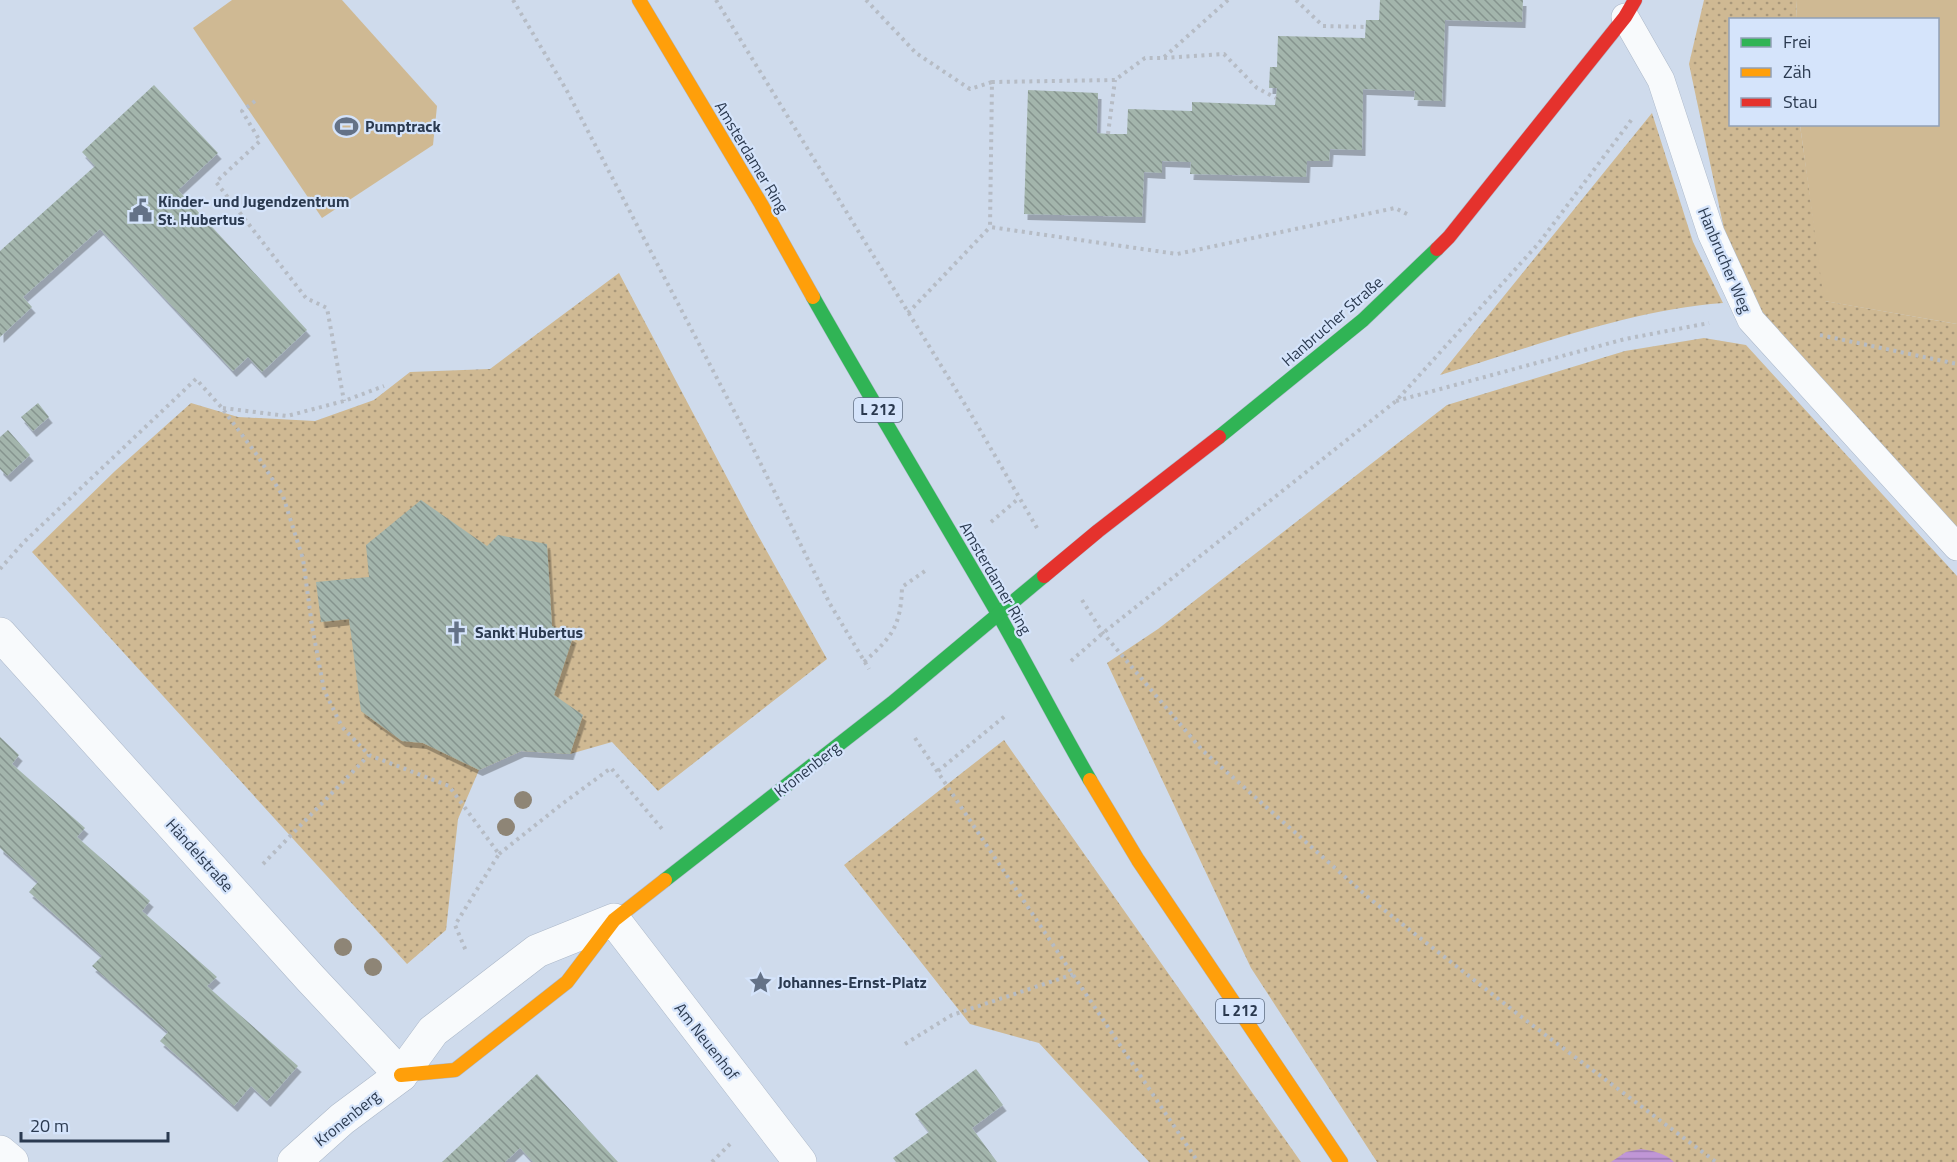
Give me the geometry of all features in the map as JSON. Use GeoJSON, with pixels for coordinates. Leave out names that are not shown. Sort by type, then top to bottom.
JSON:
{"type":"FeatureCollection","features":[{"type":"Feature","properties":{"kind":"street","name":"Amsterdamer Ring"},"geometry":{"type":"LineString","coordinates":[[639,0],[761,204],[870,398],[998,614],[1056,722],[1138,860],[1341,1162]]}},
{"type":"Feature","properties":{"kind":"street","name":"Hanbrucher Straße"},"geometry":{"type":"LineString","coordinates":[[998,614],[1363,320],[1449,237],[1630,8]]}},
{"type":"Feature","properties":{"kind":"street","name":"Kronenberg"},"geometry":{"type":"LineString","coordinates":[[401,1075],[455,1070],[567,982],[614,920],[892,703],[998,614]]}},
{"type":"Feature","properties":{"kind":"street","name":"Händelstraße"},"geometry":{"type":"LineString","coordinates":[[0,634],[311,979],[401,1075]]}},
{"type":"Feature","properties":{"kind":"street","name":"Kronenberg"},"geometry":{"type":"LineString","coordinates":[[294,1162],[342,1119],[401,1075],[433,1032],[537,951],[614,920]]}},
{"type":"Feature","properties":{"kind":"street","name":"Am Neuenhof"},"geometry":{"type":"LineString","coordinates":[[614,920],[800,1162]]}},
{"type":"Feature","properties":{"kind":"street"},"geometry":{"type":"LineString","coordinates":[[0,1152],[12,1162]]}},
{"type":"Feature","properties":{"kind":"lane","name":"Hanbrucher Weg"},"geometry":{"type":"LineString","coordinates":[[1630,8],[1661,80],[1711,233],[1751,320],[1957,548]]}},
{"type":"Feature","properties":{"kind":"path"},"geometry":{"type":"LineString","coordinates":[[513,0],[567,91],[744,430],[830,604],[864,662],[1198,1162]]}},
{"type":"Feature","properties":{"kind":"path"},"geometry":{"type":"LineString","coordinates":[[716,0],[969,411],[1018,499],[1103,633],[1202,750],[1370,899],[1528,1022],[1716,1162]]}},
{"type":"Feature","properties":{"kind":"path"},"geometry":{"type":"LineString","coordinates":[[866,0],[915,53],[970,89],[992,82],[1115,80],[1145,58],[1224,54],[1257,88],[1276,98]]}},
{"type":"Feature","properties":{"kind":"path"},"geometry":{"type":"LineString","coordinates":[[1164,58],[1228,0]]}},
{"type":"Feature","properties":{"kind":"path"},"geometry":{"type":"LineString","coordinates":[[1296,0],[1323,26],[1366,27]]}},
{"type":"Feature","properties":{"kind":"path"},"geometry":{"type":"LineString","coordinates":[[1108,134],[1115,80]]}},
{"type":"Feature","properties":{"kind":"path"},"geometry":{"type":"LineString","coordinates":[[938,771],[1103,633],[1396,401],[1539,243],[1661,80]]}},
{"type":"Feature","properties":{"kind":"path"},"geometry":{"type":"LineString","coordinates":[[908,313],[990,227],[992,82]]}},
{"type":"Feature","properties":{"kind":"path"},"geometry":{"type":"LineString","coordinates":[[255,102],[242,111],[260,141],[216,183],[306,298],[327,308],[344,401]]}},
{"type":"Feature","properties":{"kind":"path"},"geometry":{"type":"LineString","coordinates":[[990,227],[1177,254],[1395,208],[1449,237]]}},
{"type":"Feature","properties":{"kind":"path"},"geometry":{"type":"LineString","coordinates":[[1396,401],[1625,339],[1698,324],[1751,320]]}},
{"type":"Feature","properties":{"kind":"path"},"geometry":{"type":"LineString","coordinates":[[1820,335],[1957,364]]}},
{"type":"Feature","properties":{"kind":"path"},"geometry":{"type":"LineString","coordinates":[[0,569],[24,542],[196,380],[222,408],[257,455],[283,496],[303,558],[324,690],[342,727],[369,755],[449,786],[499,854]]}},
{"type":"Feature","properties":{"kind":"path"},"geometry":{"type":"LineString","coordinates":[[222,408],[287,416],[344,401],[384,386]]}},
{"type":"Feature","properties":{"kind":"path"},"geometry":{"type":"LineString","coordinates":[[234,893],[369,755]]}},
{"type":"Feature","properties":{"kind":"path"},"geometry":{"type":"LineString","coordinates":[[455,925],[499,854],[612,768],[689,861]]}},
{"type":"Feature","properties":{"kind":"path"},"geometry":{"type":"LineString","coordinates":[[905,1044],[952,1015],[1074,974]]}},
{"type":"Feature","properties":{"kind":"shaded area","name":"Pumptrack"},"geometry":{"type":"Polygon","coordinates":[[[232,0],[342,0],[437,106],[433,145],[322,218],[193,28],[232,0]]]}},
{"type":"Feature","properties":{"kind":"shaded area"},"geometry":{"type":"Polygon","coordinates":[[[1704,0],[1797,0],[1796,18],[1729,18],[1729,126],[1800,126],[1825,301],[1957,324],[1957,535],[1760,311],[1724,229],[1689,64],[1704,0]]]}},
{"type":"Feature","properties":{"kind":"shaded area"},"geometry":{"type":"Polygon","coordinates":[[[1797,0],[1957,0],[1957,324],[1824,301],[1800,126],[1939,126],[1939,18],[1796,18],[1797,0]]]}},
{"type":"Feature","properties":{"kind":"shaded area"},"geometry":{"type":"Polygon","coordinates":[[[1652,113],[1693,242],[1723,303],[1651,313],[1615,322],[1440,375],[1652,113]]]}},
{"type":"Feature","properties":{"kind":"shaded area"},"geometry":{"type":"Polygon","coordinates":[[[619,273],[750,521],[827,659],[658,791],[612,742],[570,754],[521,751],[479,770],[458,819],[446,930],[407,964],[32,552],[115,471],[191,403],[238,417],[315,421],[374,400],[410,372],[490,369],[619,273]]]}},
{"type":"Feature","properties":{"kind":"shaded area"},"geometry":{"type":"Polygon","coordinates":[[[1704,338],[1746,345],[1957,576],[1957,1162],[1377,1162],[1251,968],[1107,663],[1158,629],[1447,405],[1625,351],[1704,338]]]}},
{"type":"Feature","properties":{"kind":"shaded area"},"geometry":{"type":"Polygon","coordinates":[[[1004,740],[1301,1162],[1149,1162],[1039,1043],[970,1024],[844,865],[1004,740]]]}},
{"type":"Feature","properties":{"kind":"shaded area"},"geometry":{"type":"Polygon","coordinates":[[[1641,1149],[1663,1154],[1674,1162],[1611,1162],[1626,1152],[1641,1149]]]}},
{"type":"Feature","properties":{"kind":"building"},"geometry":{"type":"Polygon","coordinates":[[[1380,0],[1523,0],[1522,22],[1445,20],[1442,101],[1414,100],[1415,91],[1363,89],[1362,150],[1330,149],[1329,161],[1307,161],[1306,177],[1190,174],[1191,162],[1162,161],[1162,173],[1144,172],[1142,217],[1024,214],[1028,90],[1098,93],[1097,133],[1108,134],[1127,134],[1128,109],[1192,111],[1192,102],[1275,105],[1277,88],[1269,88],[1270,67],[1277,67],[1278,36],[1365,38],[1366,20],[1379,20],[1380,0]]]}},
{"type":"Feature","properties":{"kind":"building","name":"Kinder- und Jugendzentrum St. Hubertus"},"geometry":{"type":"Polygon","coordinates":[[[154,85],[218,153],[178,190],[307,330],[262,372],[248,357],[233,371],[100,229],[23,297],[32,307],[0,337],[0,251],[95,166],[82,152],[154,85]]]}},
{"type":"Feature","properties":{"kind":"building"},"geometry":{"type":"Polygon","coordinates":[[[38,403],[49,417],[33,431],[21,417],[38,403]]]}},
{"type":"Feature","properties":{"kind":"building"},"geometry":{"type":"Polygon","coordinates":[[[8,430],[30,455],[7,476],[0,469],[0,437],[8,430]]]}},
{"type":"Feature","properties":{"kind":"building","name":"Sankt Hubertus"},"geometry":{"type":"Polygon","coordinates":[[[421,500],[487,546],[498,535],[547,544],[552,626],[573,637],[554,695],[583,715],[570,754],[521,751],[479,770],[423,743],[402,741],[361,711],[349,619],[321,622],[316,582],[369,577],[366,545],[421,500]]]}},
{"type":"Feature","properties":{"kind":"building"},"geometry":{"type":"Polygon","coordinates":[[[0,737],[19,755],[12,764],[85,828],[77,837],[150,901],[142,911],[217,977],[207,986],[298,1066],[267,1101],[251,1086],[234,1106],[160,1041],[168,1032],[92,966],[102,956],[29,892],[38,882],[0,848],[0,737]]]}},
{"type":"Feature","properties":{"kind":"building"},"geometry":{"type":"Polygon","coordinates":[[[976,1069],[1003,1105],[972,1128],[997,1162],[896,1162],[893,1158],[929,1132],[915,1114],[976,1069]]]}},
{"type":"Feature","properties":{"kind":"building"},"geometry":{"type":"Polygon","coordinates":[[[537,1074],[618,1162],[533,1162],[520,1148],[505,1162],[442,1162],[537,1074]]]}},
{"type":"Feature","properties":{"kind":"traffic: fast"},"geometry":{"type":"LineString","coordinates":[[1219,437],[1363,320],[1437,249]]}},
{"type":"Feature","properties":{"kind":"traffic: fast"},"geometry":{"type":"LineString","coordinates":[[813,297],[997,612],[1090,780]]}},
{"type":"Feature","properties":{"kind":"traffic: fast"},"geometry":{"type":"LineString","coordinates":[[665,880],[892,703],[1044,576]]}},
{"type":"Feature","properties":{"kind":"traffic: slow"},"geometry":{"type":"LineString","coordinates":[[639,0],[761,204],[813,297]]}},
{"type":"Feature","properties":{"kind":"traffic: slow"},"geometry":{"type":"LineString","coordinates":[[1090,780],[1138,860],[1341,1162]]}},
{"type":"Feature","properties":{"kind":"traffic: slow"},"geometry":{"type":"LineString","coordinates":[[401,1075],[455,1070],[567,982],[614,920],[665,880]]}},
{"type":"Feature","properties":{"kind":"traffic: jam"},"geometry":{"type":"LineString","coordinates":[[1437,249],[1625,17],[1635,0]]}},
{"type":"Feature","properties":{"kind":"traffic: jam"},"geometry":{"type":"LineString","coordinates":[[1044,576],[1219,437]]}},
{"type":"Feature","properties":{"kind":"place","name":"Pumptrack"},"geometry":{"type":"Point","coordinates":[347,126]}},
{"type":"Feature","properties":{"kind":"place","name":"Kinder- und Jugendzentrum St. Hubertus"},"geometry":{"type":"Point","coordinates":[140,210]}},
{"type":"Feature","properties":{"kind":"place","name":"Sankt Hubertus"},"geometry":{"type":"Point","coordinates":[457,632]}},
{"type":"Feature","properties":{"kind":"place","name":"Johannes-Ernst-Platz"},"geometry":{"type":"Point","coordinates":[760,982]}}]}
